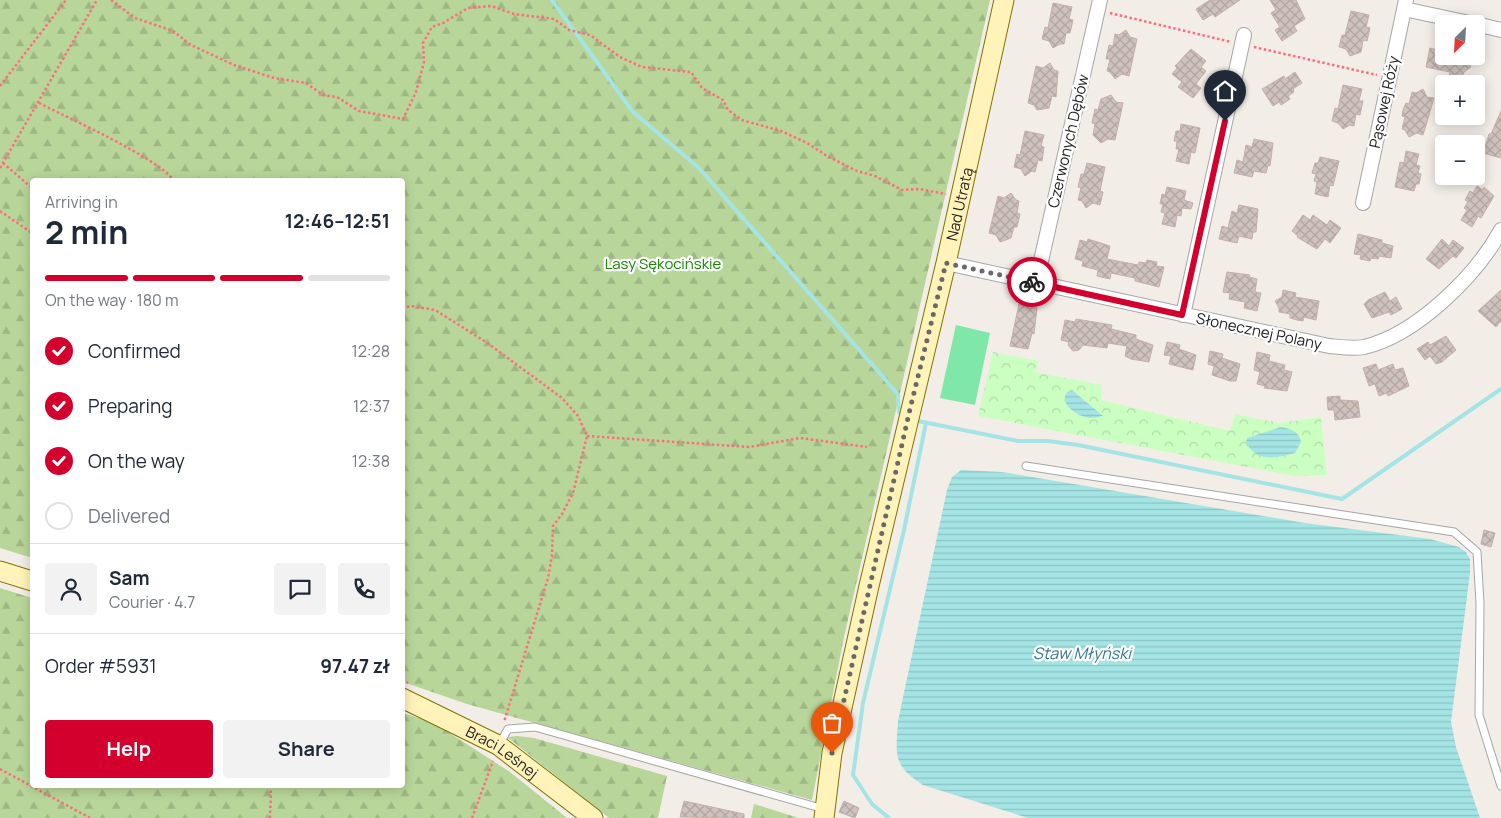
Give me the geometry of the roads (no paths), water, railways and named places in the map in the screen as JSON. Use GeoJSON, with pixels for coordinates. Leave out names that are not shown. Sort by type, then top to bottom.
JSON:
{"type":"FeatureCollection","features":[{"type":"Feature","properties":{"kind":"street","name":"Nad Utratą"},"geometry":{"type":"LineString","coordinates":[[824,814],[832,753],[869,586],[946,263],[1004,0]]}},
{"type":"Feature","properties":{"kind":"street"},"geometry":{"type":"LineString","coordinates":[[1405,4],[1444,15]]}},
{"type":"Feature","properties":{"kind":"street","name":"Pąsowej Róży"},"geometry":{"type":"LineString","coordinates":[[1363,203],[1405,4]]}},
{"type":"Feature","properties":{"kind":"street","name":"Czerwonych Dębów"},"geometry":{"type":"LineString","coordinates":[[1036,283],[1099,5]]}},
{"type":"Feature","properties":{"kind":"street"},"geometry":{"type":"LineString","coordinates":[[1485,26],[1501,30]]}},
{"type":"Feature","properties":{"kind":"street"},"geometry":{"type":"LineString","coordinates":[[1182,315],[1243,40]]}},
{"type":"Feature","properties":{"kind":"street","name":"Słonecznej Polany"},"geometry":{"type":"LineString","coordinates":[[946,263],[1329,346],[1363,347],[1399,332],[1423,317],[1458,290],[1501,230]]}},
{"type":"Feature","properties":{"kind":"street"},"geometry":{"type":"LineString","coordinates":[[0,571],[30,580]]}},
{"type":"Feature","properties":{"kind":"street","name":"Braci Leśnej"},"geometry":{"type":"LineString","coordinates":[[405,699],[498,745],[593,818]]}},
{"type":"Feature","properties":{"kind":"lane"},"geometry":{"type":"LineString","coordinates":[[1026,466],[1454,532],[1477,552],[1480,604],[1479,714],[1501,786]]}},
{"type":"Feature","properties":{"kind":"lane"},"geometry":{"type":"LineString","coordinates":[[498,745],[508,729],[535,727],[824,814]]}},
{"type":"Feature","properties":{"kind":"water"},"geometry":{"type":"Polygon","coordinates":[[[1072,390],[1103,416],[1088,418],[1069,408],[1065,396],[1067,392],[1072,390]]]}},
{"type":"Feature","properties":{"kind":"water"},"geometry":{"type":"Polygon","coordinates":[[[1281,427],[1291,430],[1298,435],[1301,442],[1295,453],[1274,457],[1261,456],[1250,449],[1246,442],[1247,438],[1281,427]]]}},
{"type":"Feature","properties":{"kind":"water","name":"Staw Młyński"},"geometry":{"type":"Polygon","coordinates":[[[961,470],[1002,472],[1305,523],[1430,539],[1459,547],[1466,552],[1470,559],[1470,573],[1451,722],[1456,747],[1480,818],[1028,818],[923,785],[906,771],[898,758],[898,721],[947,490],[952,477],[961,470]]]}},
{"type":"Feature","properties":{"kind":"waterway"},"geometry":{"type":"LineString","coordinates":[[552,0],[633,112],[698,167],[884,378],[898,395],[899,412]]}},
{"type":"Feature","properties":{"kind":"waterway"},"geometry":{"type":"LineString","coordinates":[[918,421],[1018,441],[1048,441],[1078,445],[1342,499],[1501,389]]}},
{"type":"Feature","properties":{"kind":"waterway"},"geometry":{"type":"LineString","coordinates":[[889,818],[872,804],[853,775],[863,703],[904,530],[926,423]]}},
{"type":"Feature","properties":{"kind":"park label","name":"Lasy Sękocińskie"},"geometry":{"type":"Point","coordinates":[663,263]}}]}
